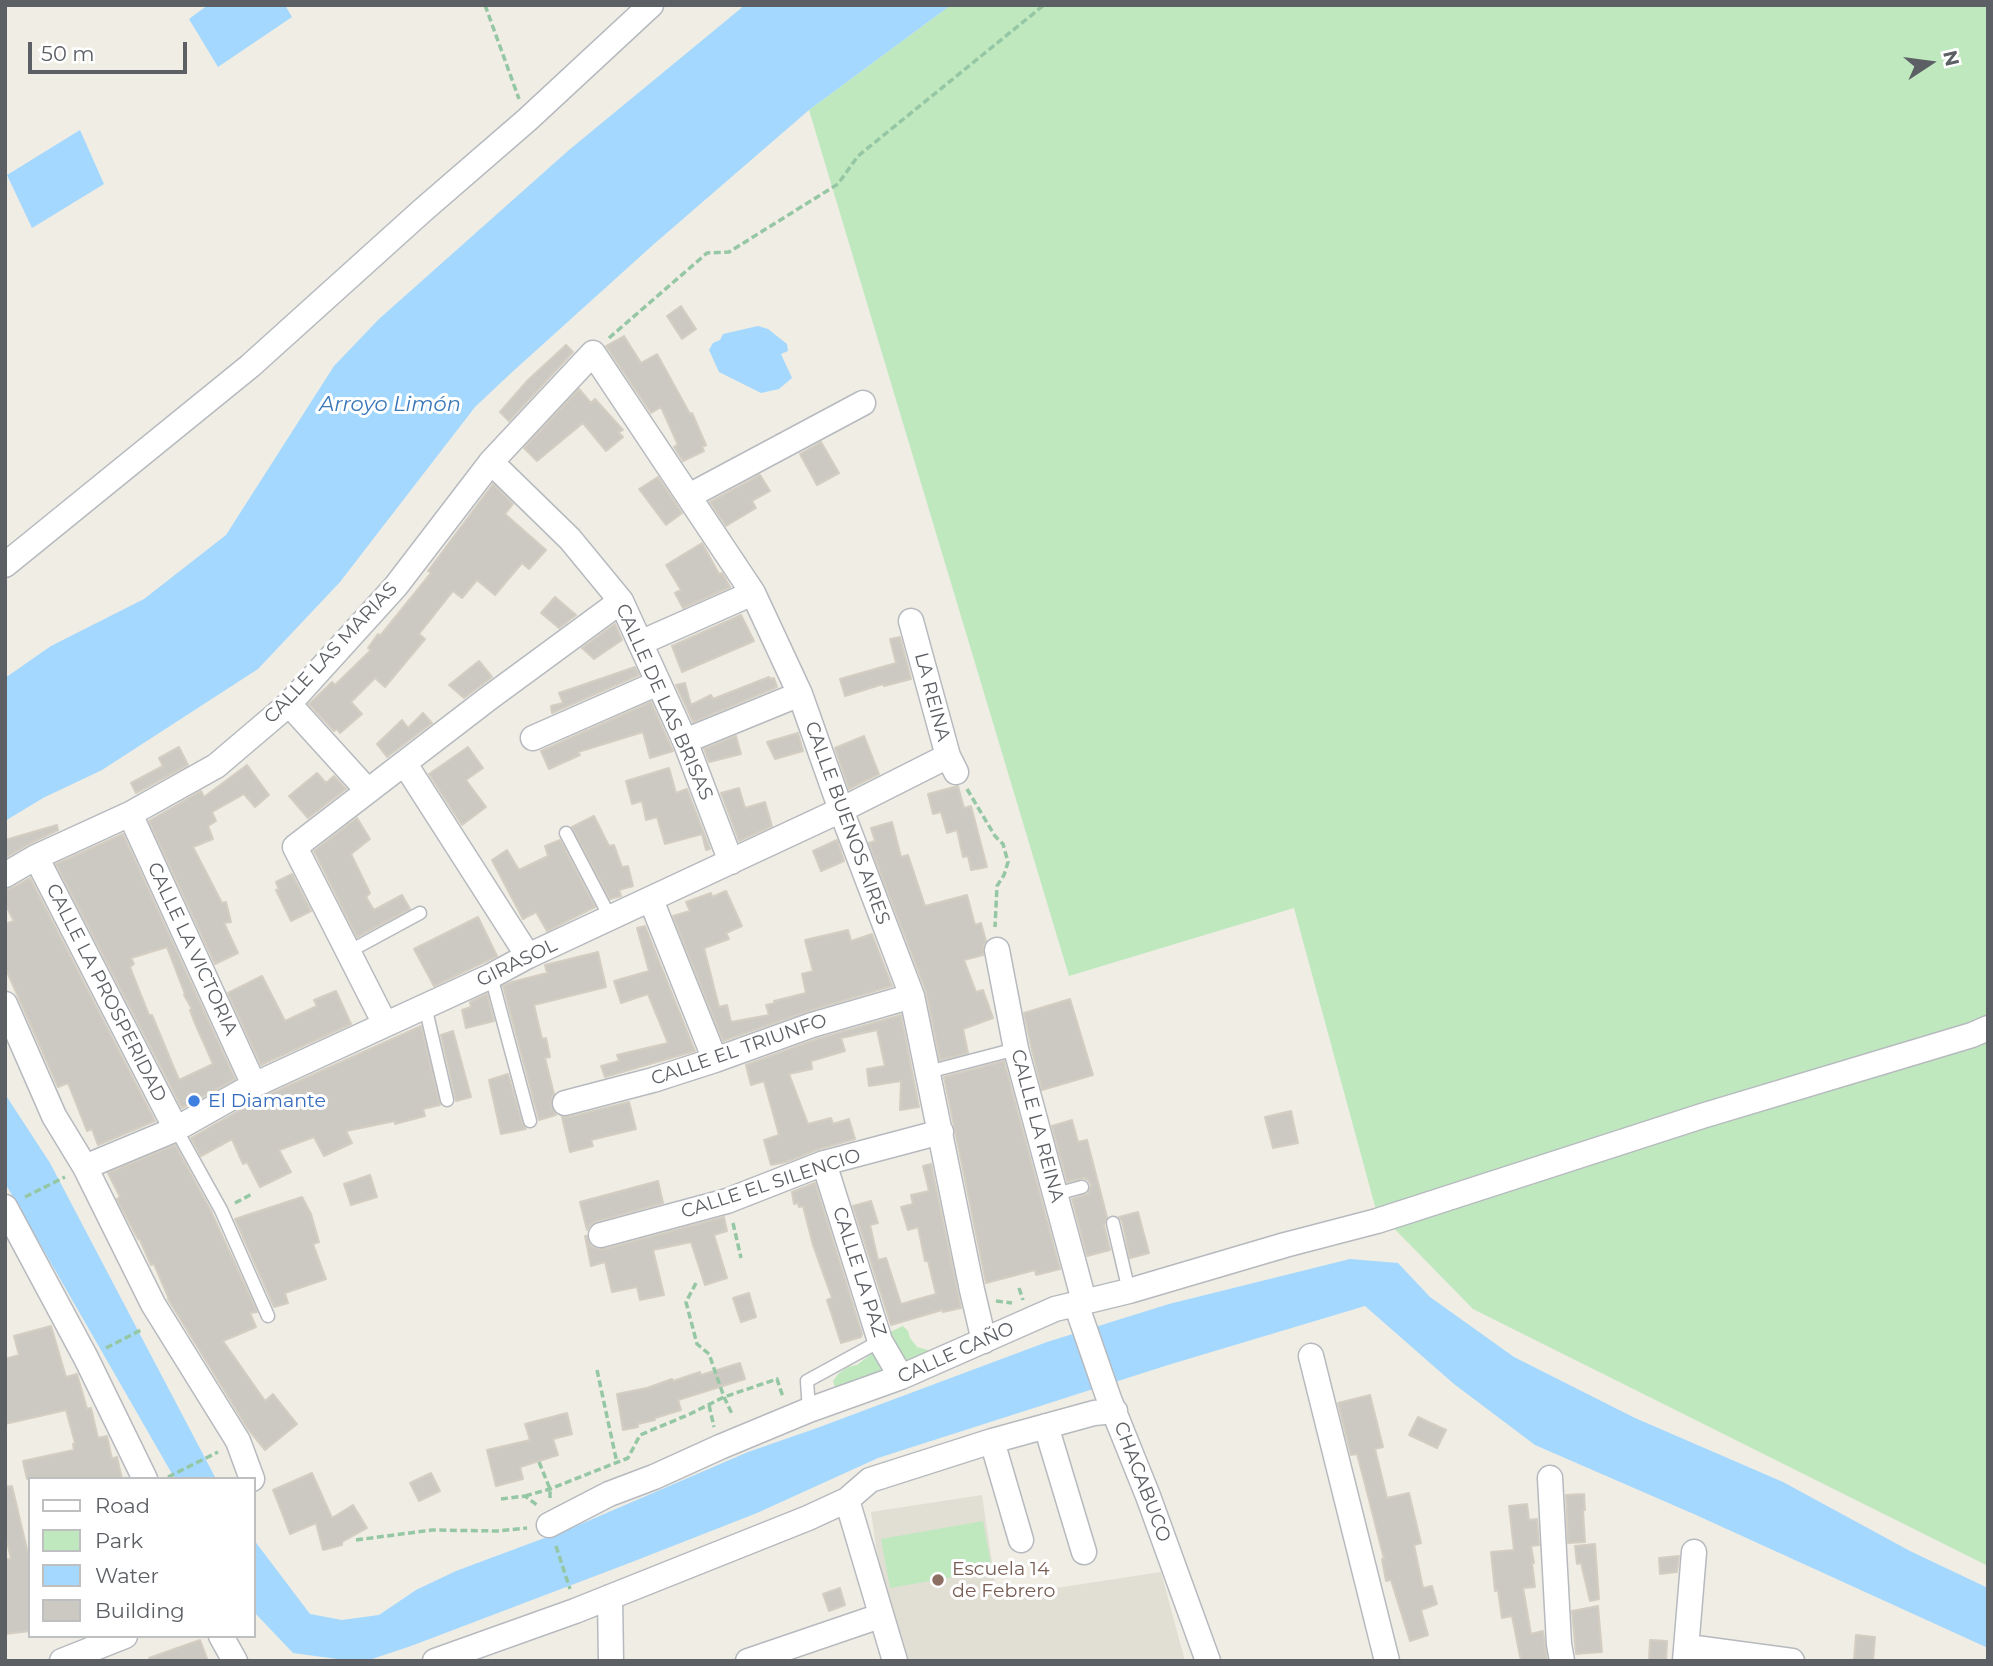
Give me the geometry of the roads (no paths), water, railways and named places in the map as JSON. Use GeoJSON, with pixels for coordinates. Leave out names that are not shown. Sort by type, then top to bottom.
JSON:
{"type":"FeatureCollection","features":[{"type":"Feature","properties":{"kind":"street"},"geometry":{"type":"LineString","coordinates":[[5,565],[250,366],[423,209],[527,120],[651,5]]}},
{"type":"Feature","properties":{"kind":"street","name":"CALLE LAS MARIAS"},"geometry":{"type":"LineString","coordinates":[[5,875],[36,857],[130,814],[216,766],[289,704],[396,586],[491,461],[593,353]]}},
{"type":"Feature","properties":{"kind":"street","name":"CALLE BUENOS AIRES"},"geometry":{"type":"LineString","coordinates":[[593,353],[753,593],[800,694],[912,996],[984,1341]]}},
{"type":"Feature","properties":{"kind":"street"},"geometry":{"type":"LineString","coordinates":[[689,496],[863,402]]}},
{"type":"Feature","properties":{"kind":"street","name":"CALLE DE LAS BRISAS"},"geometry":{"type":"LineString","coordinates":[[491,461],[570,539],[621,601],[685,741],[732,862]]}},
{"type":"Feature","properties":{"kind":"street"},"geometry":{"type":"LineString","coordinates":[[640,643],[753,593]]}},
{"type":"Feature","properties":{"kind":"street"},"geometry":{"type":"LineString","coordinates":[[386,1024],[295,847],[621,601]]}},
{"type":"Feature","properties":{"kind":"street","name":"LA REINA"},"geometry":{"type":"LineString","coordinates":[[911,621],[952,764]]}},
{"type":"Feature","properties":{"kind":"street"},"geometry":{"type":"LineString","coordinates":[[533,738],[658,683]]}},
{"type":"Feature","properties":{"kind":"street"},"geometry":{"type":"LineString","coordinates":[[685,741],[800,694]]}},
{"type":"Feature","properties":{"kind":"street"},"geometry":{"type":"LineString","coordinates":[[289,704],[368,791]]}},
{"type":"Feature","properties":{"kind":"street"},"geometry":{"type":"LineString","coordinates":[[405,764],[528,956]]}},
{"type":"Feature","properties":{"kind":"street","name":"GIRASOL"},"geometry":{"type":"LineString","coordinates":[[76,1172],[176,1129],[254,1085],[841,810],[952,764]]}},
{"type":"Feature","properties":{"kind":"street","name":"CALLE LA VICTORIA"},"geometry":{"type":"LineString","coordinates":[[130,814],[254,1085]]}},
{"type":"Feature","properties":{"kind":"street","name":"CALLE LA PROSPERIDAD"},"geometry":{"type":"LineString","coordinates":[[36,857],[176,1129]]}},
{"type":"Feature","properties":{"kind":"street"},"geometry":{"type":"LineString","coordinates":[[651,900],[715,1060]]}},
{"type":"Feature","properties":{"kind":"street","name":"CALLE LA REINA"},"geometry":{"type":"LineString","coordinates":[[997,950],[1016,1049],[1056,1194],[1080,1308]]}},
{"type":"Feature","properties":{"kind":"street","name":"CALLE EL TRIUNFO"},"geometry":{"type":"LineString","coordinates":[[565,1102],[653,1080],[812,1025],[912,996]]}},
{"type":"Feature","properties":{"kind":"street"},"geometry":{"type":"LineString","coordinates":[[5,1004],[76,1172],[150,1315],[238,1441],[251,1477]]}},
{"type":"Feature","properties":{"kind":"street","name":"CALLE CAÑO"},"geometry":{"type":"LineString","coordinates":[[553,1535],[609,1494],[809,1410],[901,1377],[1055,1309],[1080,1308],[1286,1245],[1377,1221],[1702,1116],[1988,1028]]}},
{"type":"Feature","properties":{"kind":"street","name":"CALLE EL SILENCIO"},"geometry":{"type":"LineString","coordinates":[[601,1235],[727,1201],[824,1163],[941,1132]]}},
{"type":"Feature","properties":{"kind":"street","name":"CALLE LA PAZ"},"geometry":{"type":"LineString","coordinates":[[824,1163],[880,1341],[901,1377]]}},
{"type":"Feature","properties":{"kind":"street"},"geometry":{"type":"LineString","coordinates":[[14,1203],[144,1477]]}},
{"type":"Feature","properties":{"kind":"street","name":"CHACABUCO"},"geometry":{"type":"LineString","coordinates":[[1080,1308],[1112,1405],[1208,1661]]}},
{"type":"Feature","properties":{"kind":"street"},"geometry":{"type":"LineString","coordinates":[[1311,1356],[1387,1661]]}},
{"type":"Feature","properties":{"kind":"street"},"geometry":{"type":"LineString","coordinates":[[435,1661],[610,1597],[808,1518],[847,1500],[870,1480],[992,1441],[1094,1413],[1112,1405]]}},
{"type":"Feature","properties":{"kind":"street"},"geometry":{"type":"LineString","coordinates":[[1046,1426],[1084,1552]]}},
{"type":"Feature","properties":{"kind":"street"},"geometry":{"type":"LineString","coordinates":[[992,1441],[1021,1540]]}},
{"type":"Feature","properties":{"kind":"street"},"geometry":{"type":"LineString","coordinates":[[1550,1478],[1562,1661]]}},
{"type":"Feature","properties":{"kind":"street"},"geometry":{"type":"LineString","coordinates":[[847,1500],[895,1661]]}},
{"type":"Feature","properties":{"kind":"street"},"geometry":{"type":"LineString","coordinates":[[1694,1552],[1686,1654],[1792,1661]]}},
{"type":"Feature","properties":{"kind":"street"},"geometry":{"type":"LineString","coordinates":[[610,1597],[611,1661]]}},
{"type":"Feature","properties":{"kind":"street"},"geometry":{"type":"LineString","coordinates":[[748,1661],[880,1616]]}},
{"type":"Feature","properties":{"kind":"street"},"geometry":{"type":"LineString","coordinates":[[62,1661],[120,1638]]}},
{"type":"Feature","properties":{"kind":"street"},"geometry":{"type":"LineString","coordinates":[[222,1638],[235,1661]]}},
{"type":"Feature","properties":{"kind":"lane"},"geometry":{"type":"LineString","coordinates":[[566,833],[611,919]]}},
{"type":"Feature","properties":{"kind":"lane"},"geometry":{"type":"LineString","coordinates":[[348,951],[420,913]]}},
{"type":"Feature","properties":{"kind":"lane"},"geometry":{"type":"LineString","coordinates":[[491,976],[530,1121]]}},
{"type":"Feature","properties":{"kind":"lane"},"geometry":{"type":"LineString","coordinates":[[425,1006],[447,1100]]}},
{"type":"Feature","properties":{"kind":"lane"},"geometry":{"type":"LineString","coordinates":[[928,1072],[1016,1049]]}},
{"type":"Feature","properties":{"kind":"lane"},"geometry":{"type":"LineString","coordinates":[[176,1129],[221,1210],[268,1316]]}},
{"type":"Feature","properties":{"kind":"lane"},"geometry":{"type":"LineString","coordinates":[[1056,1194],[1082,1187]]}},
{"type":"Feature","properties":{"kind":"lane"},"geometry":{"type":"LineString","coordinates":[[1113,1223],[1129,1291]]}},
{"type":"Feature","properties":{"kind":"lane"},"geometry":{"type":"LineString","coordinates":[[809,1410],[807,1381],[880,1341]]}},
{"type":"Feature","properties":{"kind":"water"},"geometry":{"type":"Polygon","coordinates":[[[208,5],[285,5],[292,17],[218,67],[189,19],[208,5]]]}},
{"type":"Feature","properties":{"kind":"water","name":"Arroyo Limón"},"geometry":{"type":"Polygon","coordinates":[[[745,5],[951,5],[809,110],[654,244],[475,407],[340,582],[258,669],[102,770],[43,798],[5,821],[5,678],[51,646],[144,599],[226,535],[334,366],[379,319],[569,150],[745,5]]]}},
{"type":"Feature","properties":{"kind":"water"},"geometry":{"type":"Polygon","coordinates":[[[80,130],[104,184],[32,228],[7,175],[80,130]]]}},
{"type":"Feature","properties":{"kind":"water"},"geometry":{"type":"Polygon","coordinates":[[[758,326],[768,329],[787,344],[788,351],[781,354],[792,378],[779,389],[761,393],[719,372],[709,350],[723,334],[758,326]]]}},
{"type":"Feature","properties":{"kind":"water"},"geometry":{"type":"Polygon","coordinates":[[[5,1094],[50,1163],[215,1477],[174,1477],[5,1183],[5,1094]]]}},
{"type":"Feature","properties":{"kind":"water"},"geometry":{"type":"Polygon","coordinates":[[[1350,1259],[1398,1263],[1430,1297],[1514,1357],[1635,1418],[1783,1482],[1910,1551],[1988,1588],[1988,1648],[1535,1445],[1454,1384],[1365,1306],[1168,1365],[878,1458],[757,1513],[366,1661],[293,1653],[256,1614],[256,1543],[310,1614],[342,1620],[379,1615],[416,1590],[456,1571],[574,1527],[748,1452],[1047,1342],[1169,1304],[1350,1259]]]}},
{"type":"Feature","properties":{"kind":"place","name":"El Diamante"},"geometry":{"type":"Point","coordinates":[194,1101]}},
{"type":"Feature","properties":{"kind":"place","name":"Escuela 14 de Febrero"},"geometry":{"type":"Point","coordinates":[938,1580]}}]}
